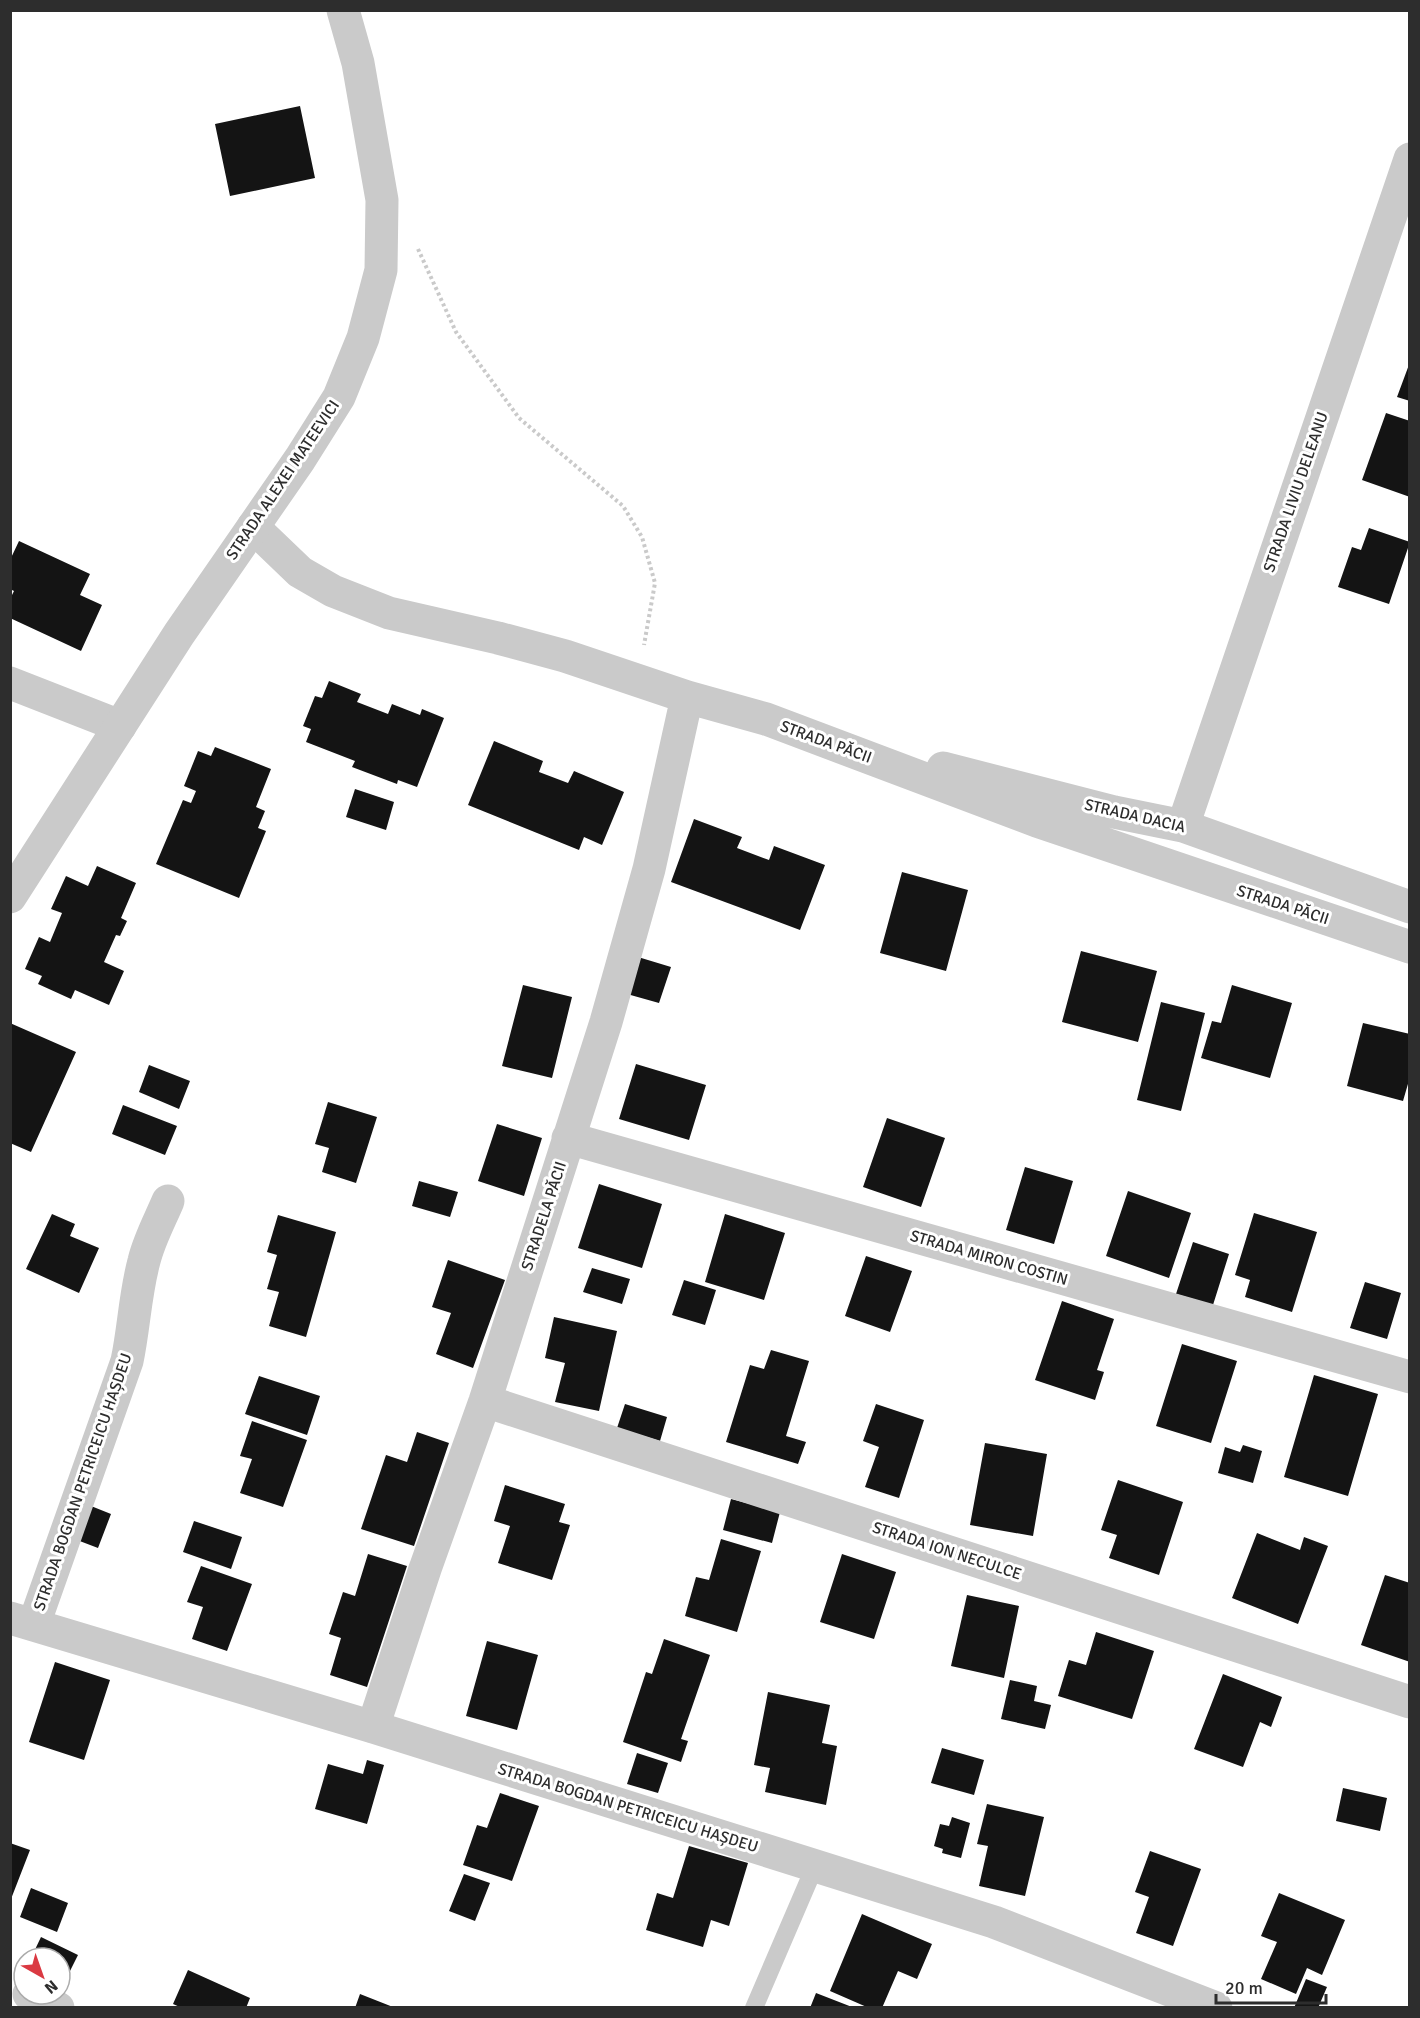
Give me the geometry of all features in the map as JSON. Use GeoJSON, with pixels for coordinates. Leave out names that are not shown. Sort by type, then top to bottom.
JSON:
{"type":"FeatureCollection","features":[{"type":"Feature","properties":{"kind":"street","name":"STRADA ALEXEI MATEEVICI"},"geometry":{"type":"LineString","coordinates":[[10,897],[179,634],[339,397],[363,338],[381,270],[382,200],[358,63],[343,10]]}},
{"type":"Feature","properties":{"kind":"street","name":"STRADA LIVIU DELEANU"},"geometry":{"type":"LineString","coordinates":[[1184,826],[1410,159]]}},
{"type":"Feature","properties":{"kind":"street","name":"STRADA PĂCII"},"geometry":{"type":"LineString","coordinates":[[253,527],[300,573],[333,591],[389,613],[565,656],[687,698],[766,719],[1037,821],[1410,947]]}},
{"type":"Feature","properties":{"kind":"street"},"geometry":{"type":"LineString","coordinates":[[10,683],[120,726]]}},
{"type":"Feature","properties":{"kind":"street","name":"STRADELA PĂCII"},"geometry":{"type":"LineString","coordinates":[[373,1727],[425,1569],[485,1401],[606,1022],[650,868],[687,698]]}},
{"type":"Feature","properties":{"kind":"street","name":"STRADA DACIA"},"geometry":{"type":"LineString","coordinates":[[853,751],[905,759],[1114,812],[1184,826],[1410,907]]}},
{"type":"Feature","properties":{"kind":"street","name":"STRADA MIRON COSTIN"},"geometry":{"type":"LineString","coordinates":[[568,1138],[1410,1377]]}},
{"type":"Feature","properties":{"kind":"street","name":"STRADA BOGDAN PETRICEICU HAȘDEU"},"geometry":{"type":"LineString","coordinates":[[168,1201],[144,1258],[137,1293],[135,1326],[127,1361],[22,1621],[373,1727],[994,1922],[1216,2007]]}},
{"type":"Feature","properties":{"kind":"street","name":"STRADA ION NECULCE"},"geometry":{"type":"LineString","coordinates":[[485,1401],[1410,1702]]}},
{"type":"Feature","properties":{"kind":"lane"},"geometry":{"type":"LineString","coordinates":[[754,2007],[815,1866]]}},
{"type":"Feature","properties":{"kind":"path"},"geometry":{"type":"LineString","coordinates":[[414,243],[456,332],[519,418],[623,506],[642,537],[655,583],[643,648],[646,683]]}},
{"type":"Feature","properties":{"kind":"building"},"geometry":{"type":"Polygon","coordinates":[[[300,106],[315,178],[230,196],[215,124],[300,106]]]}},
{"type":"Feature","properties":{"kind":"building"},"geometry":{"type":"Polygon","coordinates":[[[1410,362],[1410,401],[1397,397],[1410,362]]]}},
{"type":"Feature","properties":{"kind":"building"},"geometry":{"type":"Polygon","coordinates":[[[1386,413],[1410,421],[1410,497],[1362,480],[1386,413]]]}},
{"type":"Feature","properties":{"kind":"building"},"geometry":{"type":"Polygon","coordinates":[[[1369,528],[1410,542],[1389,604],[1338,587],[1352,547],[1361,550],[1369,528]]]}},
{"type":"Feature","properties":{"kind":"building"},"geometry":{"type":"Polygon","coordinates":[[[19,541],[90,574],[80,595],[102,605],[81,651],[10,618],[10,599],[14,591],[10,589],[10,560],[19,541]]]}},
{"type":"Feature","properties":{"kind":"building"},"geometry":{"type":"Polygon","coordinates":[[[329,681],[361,694],[357,702],[388,714],[392,704],[420,715],[422,709],[444,718],[417,787],[398,780],[397,784],[352,767],[355,761],[306,742],[311,729],[303,726],[315,696],[322,698],[329,681]]]}},
{"type":"Feature","properties":{"kind":"building"},"geometry":{"type":"Polygon","coordinates":[[[494,741],[543,761],[539,772],[568,783],[574,771],[624,792],[602,845],[584,837],[579,850],[468,805],[494,741]]]}},
{"type":"Feature","properties":{"kind":"building"},"geometry":{"type":"Polygon","coordinates":[[[215,747],[271,769],[256,807],[265,811],[258,828],[266,831],[239,898],[156,864],[183,800],[191,803],[196,791],[184,786],[198,751],[211,756],[215,747]]]}},
{"type":"Feature","properties":{"kind":"building"},"geometry":{"type":"Polygon","coordinates":[[[355,789],[394,802],[386,830],[346,817],[355,789]]]}},
{"type":"Feature","properties":{"kind":"building"},"geometry":{"type":"Polygon","coordinates":[[[694,819],[742,837],[737,848],[769,860],[774,846],[825,865],[800,930],[671,882],[694,819]]]}},
{"type":"Feature","properties":{"kind":"building"},"geometry":{"type":"Polygon","coordinates":[[[97,866],[136,883],[121,918],[127,921],[120,936],[116,935],[104,962],[124,971],[109,1005],[75,990],[71,999],[38,984],[42,976],[25,969],[39,937],[50,942],[62,913],[51,909],[66,876],[88,886],[97,866]]]}},
{"type":"Feature","properties":{"kind":"building"},"geometry":{"type":"Polygon","coordinates":[[[902,872],[968,890],[946,971],[880,953],[902,872]]]}},
{"type":"Feature","properties":{"kind":"building"},"geometry":{"type":"Polygon","coordinates":[[[1081,951],[1157,971],[1138,1042],[1062,1022],[1081,951]]]}},
{"type":"Feature","properties":{"kind":"building"},"geometry":{"type":"Polygon","coordinates":[[[638,957],[671,967],[659,1003],[627,994],[638,957]]]}},
{"type":"Feature","properties":{"kind":"building"},"geometry":{"type":"Polygon","coordinates":[[[523,985],[572,997],[552,1078],[502,1066],[523,985]]]}},
{"type":"Feature","properties":{"kind":"building"},"geometry":{"type":"Polygon","coordinates":[[[1232,985],[1292,1003],[1270,1078],[1201,1058],[1212,1021],[1221,1023],[1232,985]]]}},
{"type":"Feature","properties":{"kind":"building"},"geometry":{"type":"Polygon","coordinates":[[[1161,1002],[1205,1013],[1181,1111],[1137,1100],[1161,1002]]]}},
{"type":"Feature","properties":{"kind":"building"},"geometry":{"type":"Polygon","coordinates":[[[10,1023],[76,1052],[31,1152],[10,1143],[10,1023]]]}},
{"type":"Feature","properties":{"kind":"building"},"geometry":{"type":"Polygon","coordinates":[[[1363,1023],[1410,1034],[1410,1077],[1403,1101],[1347,1086],[1363,1023]]]}},
{"type":"Feature","properties":{"kind":"building"},"geometry":{"type":"Polygon","coordinates":[[[636,1064],[706,1085],[689,1140],[619,1119],[636,1064]]]}},
{"type":"Feature","properties":{"kind":"building"},"geometry":{"type":"Polygon","coordinates":[[[149,1065],[190,1081],[179,1109],[139,1092],[149,1065]]]}},
{"type":"Feature","properties":{"kind":"building"},"geometry":{"type":"Polygon","coordinates":[[[328,1102],[377,1117],[356,1183],[322,1172],[329,1148],[315,1144],[328,1102]]]}},
{"type":"Feature","properties":{"kind":"building"},"geometry":{"type":"Polygon","coordinates":[[[123,1105],[177,1126],[165,1155],[112,1134],[123,1105]]]}},
{"type":"Feature","properties":{"kind":"building"},"geometry":{"type":"Polygon","coordinates":[[[887,1118],[945,1138],[921,1207],[863,1187],[887,1118]]]}},
{"type":"Feature","properties":{"kind":"building"},"geometry":{"type":"Polygon","coordinates":[[[497,1124],[542,1138],[524,1196],[478,1181],[497,1124]]]}},
{"type":"Feature","properties":{"kind":"building"},"geometry":{"type":"Polygon","coordinates":[[[1025,1167],[1073,1181],[1054,1244],[1006,1230],[1025,1167]]]}},
{"type":"Feature","properties":{"kind":"building"},"geometry":{"type":"Polygon","coordinates":[[[419,1181],[458,1192],[450,1217],[412,1206],[419,1181]]]}},
{"type":"Feature","properties":{"kind":"building"},"geometry":{"type":"Polygon","coordinates":[[[599,1184],[662,1204],[642,1268],[578,1248],[599,1184]]]}},
{"type":"Feature","properties":{"kind":"building"},"geometry":{"type":"Polygon","coordinates":[[[1128,1191],[1191,1213],[1169,1278],[1106,1256],[1128,1191]]]}},
{"type":"Feature","properties":{"kind":"building"},"geometry":{"type":"Polygon","coordinates":[[[1254,1213],[1317,1232],[1292,1312],[1245,1297],[1250,1280],[1235,1275],[1254,1213]]]}},
{"type":"Feature","properties":{"kind":"building"},"geometry":{"type":"Polygon","coordinates":[[[52,1214],[75,1224],[70,1236],[99,1248],[79,1293],[26,1269],[52,1214]]]}},
{"type":"Feature","properties":{"kind":"building"},"geometry":{"type":"Polygon","coordinates":[[[725,1214],[785,1233],[764,1300],[705,1282],[725,1214]]]}},
{"type":"Feature","properties":{"kind":"building"},"geometry":{"type":"Polygon","coordinates":[[[278,1215],[336,1232],[306,1337],[269,1326],[279,1292],[267,1289],[277,1255],[267,1252],[278,1215]]]}},
{"type":"Feature","properties":{"kind":"building"},"geometry":{"type":"Polygon","coordinates":[[[1193,1242],[1229,1254],[1213,1305],[1176,1294],[1193,1242]]]}},
{"type":"Feature","properties":{"kind":"building"},"geometry":{"type":"Polygon","coordinates":[[[866,1256],[912,1271],[890,1332],[845,1316],[866,1256]]]}},
{"type":"Feature","properties":{"kind":"building"},"geometry":{"type":"Polygon","coordinates":[[[448,1260],[505,1280],[473,1368],[436,1354],[451,1313],[432,1307],[448,1260]]]}},
{"type":"Feature","properties":{"kind":"building"},"geometry":{"type":"Polygon","coordinates":[[[592,1268],[630,1279],[622,1304],[583,1292],[592,1268]]]}},
{"type":"Feature","properties":{"kind":"building"},"geometry":{"type":"Polygon","coordinates":[[[684,1280],[716,1290],[705,1325],[672,1315],[684,1280]]]}},
{"type":"Feature","properties":{"kind":"building"},"geometry":{"type":"Polygon","coordinates":[[[1365,1282],[1401,1293],[1387,1339],[1350,1328],[1365,1282]]]}},
{"type":"Feature","properties":{"kind":"building"},"geometry":{"type":"Polygon","coordinates":[[[1062,1301],[1114,1319],[1097,1370],[1104,1372],[1095,1400],[1035,1380],[1062,1301]]]}},
{"type":"Feature","properties":{"kind":"building"},"geometry":{"type":"Polygon","coordinates":[[[554,1317],[617,1331],[599,1411],[555,1402],[565,1363],[545,1358],[554,1317]]]}},
{"type":"Feature","properties":{"kind":"building"},"geometry":{"type":"Polygon","coordinates":[[[1182,1344],[1237,1361],[1211,1443],[1156,1426],[1182,1344]]]}},
{"type":"Feature","properties":{"kind":"building"},"geometry":{"type":"Polygon","coordinates":[[[771,1350],[809,1361],[786,1436],[806,1442],[798,1464],[726,1442],[750,1365],[764,1369],[771,1350]]]}},
{"type":"Feature","properties":{"kind":"building"},"geometry":{"type":"Polygon","coordinates":[[[1314,1375],[1378,1394],[1348,1496],[1284,1477],[1314,1375]]]}},
{"type":"Feature","properties":{"kind":"building"},"geometry":{"type":"Polygon","coordinates":[[[259,1376],[320,1396],[307,1435],[245,1414],[259,1376]]]}},
{"type":"Feature","properties":{"kind":"building"},"geometry":{"type":"Polygon","coordinates":[[[625,1404],[667,1417],[660,1441],[617,1428],[625,1404]]]}},
{"type":"Feature","properties":{"kind":"building"},"geometry":{"type":"Polygon","coordinates":[[[876,1404],[924,1420],[899,1498],[865,1487],[879,1447],[863,1441],[876,1404]]]}},
{"type":"Feature","properties":{"kind":"building"},"geometry":{"type":"Polygon","coordinates":[[[252,1421],[307,1440],[283,1507],[240,1493],[252,1459],[240,1456],[252,1421]]]}},
{"type":"Feature","properties":{"kind":"building"},"geometry":{"type":"Polygon","coordinates":[[[417,1432],[449,1443],[414,1546],[361,1529],[386,1455],[407,1462],[417,1432]]]}},
{"type":"Feature","properties":{"kind":"building"},"geometry":{"type":"Polygon","coordinates":[[[985,1443],[1047,1454],[1033,1536],[970,1525],[985,1443]]]}},
{"type":"Feature","properties":{"kind":"building"},"geometry":{"type":"Polygon","coordinates":[[[1243,1445],[1262,1451],[1253,1483],[1218,1473],[1225,1447],[1240,1452],[1243,1445]]]}},
{"type":"Feature","properties":{"kind":"building"},"geometry":{"type":"Polygon","coordinates":[[[1118,1480],[1183,1502],[1159,1575],[1109,1558],[1117,1535],[1101,1530],[1118,1480]]]}},
{"type":"Feature","properties":{"kind":"building"},"geometry":{"type":"Polygon","coordinates":[[[505,1485],[565,1504],[559,1522],[570,1525],[552,1580],[498,1563],[510,1526],[494,1521],[505,1485]]]}},
{"type":"Feature","properties":{"kind":"building"},"geometry":{"type":"Polygon","coordinates":[[[731,1499],[780,1512],[772,1543],[723,1530],[731,1499]]]}},
{"type":"Feature","properties":{"kind":"building"},"geometry":{"type":"Polygon","coordinates":[[[91,1506],[111,1514],[98,1548],[77,1540],[91,1506]]]}},
{"type":"Feature","properties":{"kind":"building"},"geometry":{"type":"Polygon","coordinates":[[[194,1521],[242,1537],[231,1569],[183,1552],[194,1521]]]}},
{"type":"Feature","properties":{"kind":"building"},"geometry":{"type":"Polygon","coordinates":[[[1257,1533],[1300,1550],[1304,1537],[1328,1546],[1298,1624],[1232,1598],[1257,1533]]]}},
{"type":"Feature","properties":{"kind":"building"},"geometry":{"type":"Polygon","coordinates":[[[721,1539],[761,1551],[737,1632],[685,1616],[696,1577],[709,1580],[721,1539]]]}},
{"type":"Feature","properties":{"kind":"building"},"geometry":{"type":"Polygon","coordinates":[[[368,1554],[407,1566],[367,1687],[330,1675],[341,1638],[329,1634],[343,1592],[355,1596],[368,1554]]]}},
{"type":"Feature","properties":{"kind":"building"},"geometry":{"type":"Polygon","coordinates":[[[842,1554],[896,1572],[874,1639],[820,1622],[842,1554]]]}},
{"type":"Feature","properties":{"kind":"building"},"geometry":{"type":"Polygon","coordinates":[[[201,1566],[252,1584],[227,1651],[192,1639],[203,1607],[187,1602],[201,1566]]]}},
{"type":"Feature","properties":{"kind":"building"},"geometry":{"type":"Polygon","coordinates":[[[1385,1575],[1410,1583],[1410,1662],[1361,1645],[1385,1575]]]}},
{"type":"Feature","properties":{"kind":"building"},"geometry":{"type":"Polygon","coordinates":[[[967,1595],[1019,1606],[1004,1678],[951,1666],[967,1595]]]}},
{"type":"Feature","properties":{"kind":"building"},"geometry":{"type":"Polygon","coordinates":[[[1096,1632],[1154,1651],[1132,1719],[1058,1696],[1069,1660],[1086,1665],[1096,1632]]]}},
{"type":"Feature","properties":{"kind":"building"},"geometry":{"type":"Polygon","coordinates":[[[664,1639],[710,1655],[681,1739],[688,1741],[681,1762],[623,1742],[646,1672],[652,1674],[664,1639]]]}},
{"type":"Feature","properties":{"kind":"building"},"geometry":{"type":"Polygon","coordinates":[[[487,1641],[538,1655],[517,1730],[466,1716],[487,1641]]]}},
{"type":"Feature","properties":{"kind":"building"},"geometry":{"type":"Polygon","coordinates":[[[55,1662],[110,1680],[84,1760],[29,1742],[55,1662]]]}},
{"type":"Feature","properties":{"kind":"building"},"geometry":{"type":"Polygon","coordinates":[[[1223,1674],[1282,1697],[1271,1727],[1260,1722],[1243,1767],[1194,1749],[1223,1674]]]}},
{"type":"Feature","properties":{"kind":"building"},"geometry":{"type":"Polygon","coordinates":[[[1010,1680],[1037,1686],[1034,1701],[1051,1705],[1045,1729],[1001,1719],[1010,1680]]]}},
{"type":"Feature","properties":{"kind":"building"},"geometry":{"type":"Polygon","coordinates":[[[768,1692],[830,1705],[822,1743],[837,1746],[826,1805],[765,1792],[770,1768],[754,1765],[768,1692]]]}},
{"type":"Feature","properties":{"kind":"building"},"geometry":{"type":"Polygon","coordinates":[[[942,1748],[984,1760],[974,1795],[931,1783],[942,1748]]]}},
{"type":"Feature","properties":{"kind":"building"},"geometry":{"type":"Polygon","coordinates":[[[637,1753],[668,1763],[658,1793],[627,1784],[637,1753]]]}},
{"type":"Feature","properties":{"kind":"building"},"geometry":{"type":"Polygon","coordinates":[[[367,1760],[384,1765],[367,1824],[315,1809],[328,1764],[363,1774],[367,1760]]]}},
{"type":"Feature","properties":{"kind":"building"},"geometry":{"type":"Polygon","coordinates":[[[1343,1788],[1387,1798],[1380,1831],[1336,1821],[1343,1788]]]}},
{"type":"Feature","properties":{"kind":"building"},"geometry":{"type":"Polygon","coordinates":[[[500,1793],[539,1806],[512,1881],[463,1865],[477,1825],[487,1828],[500,1793]]]}},
{"type":"Feature","properties":{"kind":"building"},"geometry":{"type":"Polygon","coordinates":[[[987,1804],[1044,1817],[1025,1896],[979,1886],[988,1846],[977,1844],[987,1804]]]}},
{"type":"Feature","properties":{"kind":"building"},"geometry":{"type":"Polygon","coordinates":[[[952,1817],[970,1823],[961,1858],[942,1853],[943,1849],[934,1846],[940,1824],[949,1826],[952,1817]]]}},
{"type":"Feature","properties":{"kind":"building"},"geometry":{"type":"Polygon","coordinates":[[[10,1843],[30,1850],[11,1899],[10,1899],[10,1843]]]}},
{"type":"Feature","properties":{"kind":"building"},"geometry":{"type":"Polygon","coordinates":[[[689,1846],[748,1863],[729,1926],[711,1920],[703,1947],[646,1930],[657,1893],[673,1898],[689,1846]]]}},
{"type":"Feature","properties":{"kind":"building"},"geometry":{"type":"Polygon","coordinates":[[[1150,1851],[1201,1869],[1173,1946],[1136,1933],[1149,1897],[1135,1892],[1150,1851]]]}},
{"type":"Feature","properties":{"kind":"building"},"geometry":{"type":"Polygon","coordinates":[[[464,1874],[490,1883],[475,1921],[449,1911],[464,1874]]]}},
{"type":"Feature","properties":{"kind":"building"},"geometry":{"type":"Polygon","coordinates":[[[31,1888],[68,1903],[57,1932],[20,1917],[31,1888]]]}},
{"type":"Feature","properties":{"kind":"building"},"geometry":{"type":"Polygon","coordinates":[[[1279,1893],[1345,1920],[1322,1975],[1307,1968],[1296,1994],[1261,1979],[1277,1942],[1261,1936],[1279,1893]]]}},
{"type":"Feature","properties":{"kind":"building"},"geometry":{"type":"Polygon","coordinates":[[[862,1914],[932,1944],[917,1979],[898,1971],[882,2008],[869,2008],[830,1991],[862,1914]]]}},
{"type":"Feature","properties":{"kind":"building"},"geometry":{"type":"Polygon","coordinates":[[[41,1937],[60,1946],[37,1946],[41,1937]]]}},
{"type":"Feature","properties":{"kind":"building"},"geometry":{"type":"Polygon","coordinates":[[[72,1952],[78,1955],[72,1967],[72,1952]]]}},
{"type":"Feature","properties":{"kind":"building"},"geometry":{"type":"Polygon","coordinates":[[[188,1970],[250,1998],[246,2008],[182,2008],[173,2004],[188,1970]]]}},
{"type":"Feature","properties":{"kind":"building"},"geometry":{"type":"Polygon","coordinates":[[[1306,1979],[1327,1987],[1318,2008],[1294,2008],[1306,1979]]]}},
{"type":"Feature","properties":{"kind":"building"},"geometry":{"type":"Polygon","coordinates":[[[816,1993],[852,2007],[852,2008],[810,2008],[816,1993]]]}},
{"type":"Feature","properties":{"kind":"building"},"geometry":{"type":"Polygon","coordinates":[[[360,1994],[393,2007],[393,2008],[355,2008],[360,1994]]]}}]}
